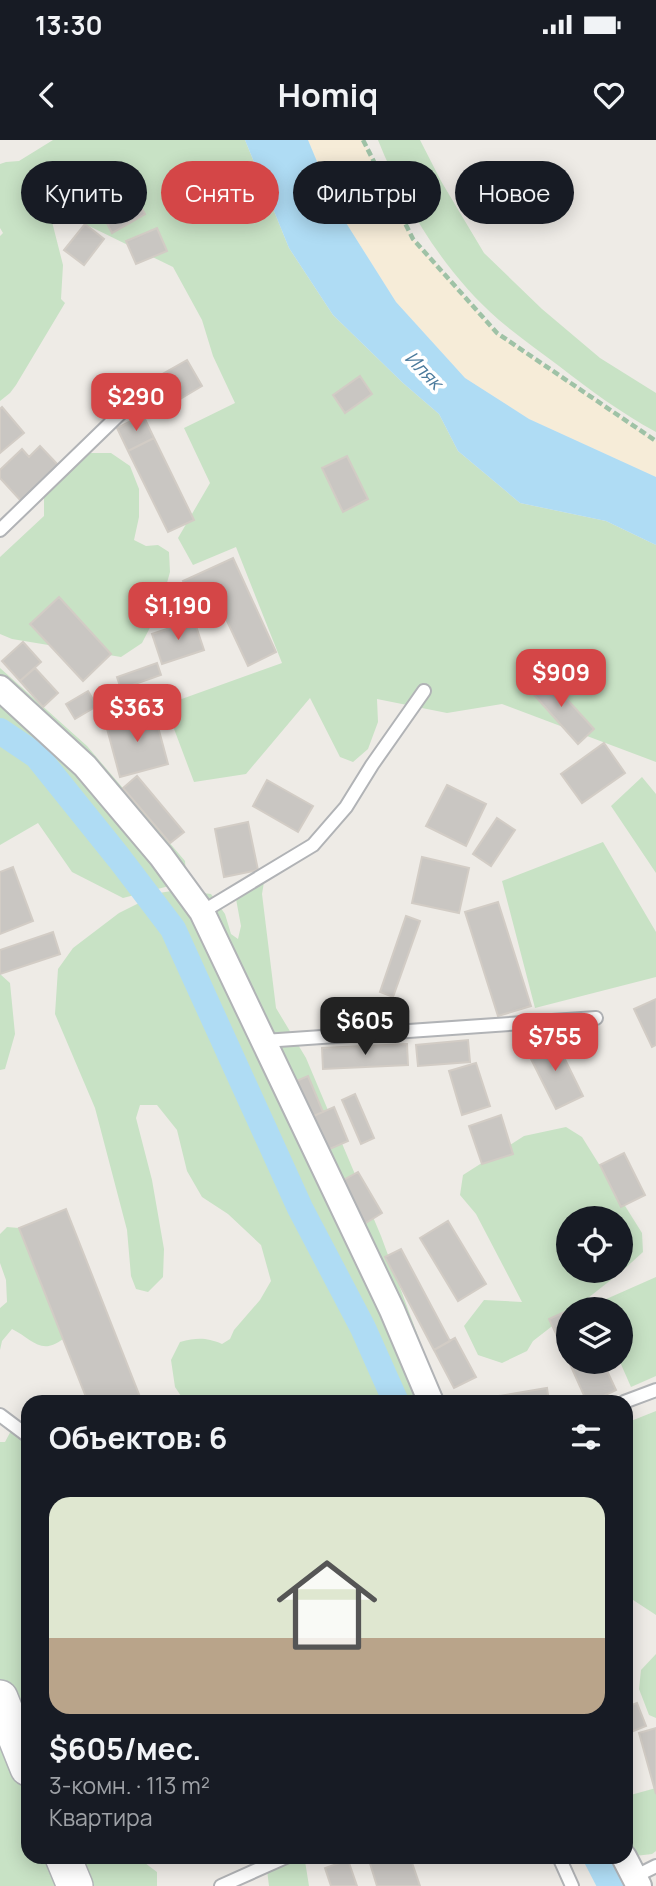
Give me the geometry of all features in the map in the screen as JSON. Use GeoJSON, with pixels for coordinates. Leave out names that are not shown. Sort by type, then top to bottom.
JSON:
{"type":"FeatureCollection","features":[{"type":"Feature","properties":{"kind":"street"},"geometry":{"type":"LineString","coordinates":[[0,688],[85,765],[161,856],[202,912],[392,1310],[428,1395]]}},
{"type":"Feature","properties":{"kind":"street"},"geometry":{"type":"LineString","coordinates":[[0,1698],[21,1750]]}},
{"type":"Feature","properties":{"kind":"street"},"geometry":{"type":"LineString","coordinates":[[67,1864],[75,1886]]}},
{"type":"Feature","properties":{"kind":"lane"},"geometry":{"type":"LineString","coordinates":[[0,530],[129,405]]}},
{"type":"Feature","properties":{"kind":"lane"},"geometry":{"type":"LineString","coordinates":[[202,912],[313,845],[345,807],[425,691]]}},
{"type":"Feature","properties":{"kind":"lane"},"geometry":{"type":"LineString","coordinates":[[264,1041],[596,1018]]}},
{"type":"Feature","properties":{"kind":"lane"},"geometry":{"type":"LineString","coordinates":[[633,1399],[656,1390]]}},
{"type":"Feature","properties":{"kind":"lane"},"geometry":{"type":"LineString","coordinates":[[0,1415],[21,1431]]}},
{"type":"Feature","properties":{"kind":"lane"},"geometry":{"type":"LineString","coordinates":[[221,1886],[270,1864]]}},
{"type":"Feature","properties":{"kind":"lane"},"geometry":{"type":"LineString","coordinates":[[562,1864],[572,1886]]}},
{"type":"Feature","properties":{"kind":"path"},"geometry":{"type":"LineString","coordinates":[[363,140],[413,239],[498,333],[656,441]]}},
{"type":"Feature","properties":{"kind":"green space"},"geometry":{"type":"Polygon","coordinates":[[[53,140],[245,140],[254,161],[161,161],[161,224],[279,223],[289,248],[333,315],[439,414],[458,451],[520,503],[606,521],[656,545],[656,762],[502,704],[447,713],[377,699],[378,722],[368,749],[353,762],[340,757],[310,698],[246,774],[194,782],[165,705],[282,663],[236,547],[193,565],[178,538],[210,483],[184,428],[235,403],[213,356],[202,320],[173,267],[85,224],[147,224],[147,161],[21,161],[21,224],[53,224],[63,265],[61,299],[65,303],[16,385],[0,401],[0,236],[3,233],[0,228],[0,164],[19,161],[53,140]]]}},
{"type":"Feature","properties":{"kind":"green space"},"geometry":{"type":"Polygon","coordinates":[[[378,140],[420,140],[431,161],[387,161],[378,140]]]}},
{"type":"Feature","properties":{"kind":"green space"},"geometry":{"type":"Polygon","coordinates":[[[441,181],[455,204],[455,224],[467,224],[484,253],[542,309],[600,358],[656,393],[656,432],[582,384],[506,326],[461,281],[420,224],[441,224],[441,181]]]}},
{"type":"Feature","properties":{"kind":"green space"},"geometry":{"type":"Polygon","coordinates":[[[88,453],[111,453],[130,466],[139,489],[139,517],[134,540],[146,546],[158,545],[169,552],[170,572],[160,608],[142,643],[121,657],[12,639],[0,634],[0,557],[44,516],[44,493],[88,453]]]}},
{"type":"Feature","properties":{"kind":"green space"},"geometry":{"type":"Polygon","coordinates":[[[0,668],[87,746],[185,861],[186,873],[173,885],[123,898],[72,872],[38,823],[0,845],[0,668]]]}},
{"type":"Feature","properties":{"kind":"green space"},"geometry":{"type":"Polygon","coordinates":[[[642,777],[656,794],[656,873],[611,806],[642,777]]]}},
{"type":"Feature","properties":{"kind":"green space"},"geometry":{"type":"Polygon","coordinates":[[[603,842],[656,932],[656,977],[535,1008],[502,881],[603,842]]]}},
{"type":"Feature","properties":{"kind":"green space"},"geometry":{"type":"Polygon","coordinates":[[[256,874],[264,882],[262,894],[276,1008],[306,1058],[381,1236],[443,1395],[180,1395],[175,1387],[171,1360],[180,1342],[201,1339],[222,1344],[230,1339],[271,1281],[261,1245],[228,1214],[202,1197],[187,1171],[177,1130],[157,1105],[140,1105],[136,1118],[152,1180],[164,1249],[163,1277],[148,1292],[136,1289],[131,1276],[127,1230],[95,1108],[55,1014],[58,969],[73,948],[119,913],[159,893],[178,890],[211,894],[225,914],[231,934],[238,939],[241,926],[234,888],[256,874]]]}},
{"type":"Feature","properties":{"kind":"green space"},"geometry":{"type":"Polygon","coordinates":[[[0,974],[10,983],[15,1034],[5,1069],[0,1070],[0,974]]]}},
{"type":"Feature","properties":{"kind":"green space"},"geometry":{"type":"Polygon","coordinates":[[[566,1127],[582,1137],[625,1206],[556,1206],[556,1283],[607,1283],[589,1297],[556,1297],[556,1323],[533,1341],[527,1351],[502,1363],[478,1355],[464,1326],[484,1300],[522,1302],[476,1214],[460,1195],[463,1175],[524,1136],[566,1127]]]}},
{"type":"Feature","properties":{"kind":"green space"},"geometry":{"type":"Polygon","coordinates":[[[633,1219],[642,1233],[643,1252],[633,1261],[633,1219]]]}},
{"type":"Feature","properties":{"kind":"green space"},"geometry":{"type":"Polygon","coordinates":[[[7,1227],[19,1228],[63,1339],[55,1344],[42,1346],[12,1329],[2,1341],[0,1350],[0,1308],[7,1302],[6,1280],[0,1263],[0,1234],[7,1227]]]}},
{"type":"Feature","properties":{"kind":"green space"},"geometry":{"type":"Polygon","coordinates":[[[656,1277],[656,1376],[631,1387],[625,1374],[633,1374],[633,1297],[611,1297],[656,1277]]]}},
{"type":"Feature","properties":{"kind":"green space"},"geometry":{"type":"Polygon","coordinates":[[[656,1411],[656,1615],[633,1600],[633,1420],[656,1411]]]}},
{"type":"Feature","properties":{"kind":"green space"},"geometry":{"type":"Polygon","coordinates":[[[21,1424],[21,1731],[0,1682],[0,1442],[5,1442],[13,1427],[21,1424]]]}},
{"type":"Feature","properties":{"kind":"green space"},"geometry":{"type":"Polygon","coordinates":[[[656,1654],[656,1718],[649,1715],[639,1689],[641,1670],[656,1654]]]}},
{"type":"Feature","properties":{"kind":"green space"},"geometry":{"type":"Polygon","coordinates":[[[0,1703],[21,1756],[21,1864],[63,1864],[72,1886],[0,1886],[0,1703]]]}},
{"type":"Feature","properties":{"kind":"green space"},"geometry":{"type":"Polygon","coordinates":[[[656,1788],[656,1851],[652,1854],[635,1856],[633,1852],[633,1794],[656,1788]]]}},
{"type":"Feature","properties":{"kind":"green space"},"geometry":{"type":"Polygon","coordinates":[[[78,1864],[146,1864],[157,1872],[157,1886],[88,1886],[78,1864]]]}},
{"type":"Feature","properties":{"kind":"green space"},"geometry":{"type":"Polygon","coordinates":[[[281,1864],[305,1864],[309,1886],[269,1886],[267,1870],[281,1864]]]}},
{"type":"Feature","properties":{"kind":"sand"},"geometry":{"type":"Polygon","coordinates":[[[308,140],[363,140],[374,161],[317,161],[308,140]]]}},
{"type":"Feature","properties":{"kind":"sand"},"geometry":{"type":"Polygon","coordinates":[[[347,224],[405,224],[413,239],[497,333],[656,441],[656,477],[529,419],[465,378],[396,302],[347,224]]]}},
{"type":"Feature","properties":{"kind":"water","name":"Иляк"},"geometry":{"type":"Polygon","coordinates":[[[245,140],[308,140],[317,161],[293,161],[293,224],[347,224],[396,302],[465,378],[529,419],[656,477],[656,545],[606,521],[520,503],[458,451],[439,414],[333,315],[289,248],[279,223],[279,161],[254,161],[245,140]]]}},
{"type":"Feature","properties":{"kind":"building"},"geometry":{"type":"Polygon","coordinates":[[[85,224],[104,239],[84,265],[64,250],[85,224]]]}},
{"type":"Feature","properties":{"kind":"building"},"geometry":{"type":"Polygon","coordinates":[[[107,224],[128,224],[112,233],[107,224]]]}},
{"type":"Feature","properties":{"kind":"building"},"geometry":{"type":"Polygon","coordinates":[[[157,228],[167,251],[136,264],[126,241],[157,228]]]}},
{"type":"Feature","properties":{"kind":"building"},"geometry":{"type":"Polygon","coordinates":[[[187,360],[202,386],[153,415],[138,388],[187,360]]]}},
{"type":"Feature","properties":{"kind":"building"},"geometry":{"type":"Polygon","coordinates":[[[360,376],[372,394],[345,413],[333,395],[360,376]]]}},
{"type":"Feature","properties":{"kind":"building"},"geometry":{"type":"Polygon","coordinates":[[[2,407],[24,433],[0,453],[0,409],[2,407]]]}},
{"type":"Feature","properties":{"kind":"building"},"geometry":{"type":"Polygon","coordinates":[[[143,415],[154,438],[128,451],[117,428],[143,415]]]}},
{"type":"Feature","properties":{"kind":"building"},"geometry":{"type":"Polygon","coordinates":[[[154,438],[194,520],[168,532],[128,451],[154,438]]]}},
{"type":"Feature","properties":{"kind":"building"},"geometry":{"type":"Polygon","coordinates":[[[40,446],[60,467],[22,502],[0,478],[0,470],[22,449],[29,457],[40,446]]]}},
{"type":"Feature","properties":{"kind":"building"},"geometry":{"type":"Polygon","coordinates":[[[347,456],[368,499],[343,512],[322,468],[347,456]]]}},
{"type":"Feature","properties":{"kind":"building"},"geometry":{"type":"Polygon","coordinates":[[[233,558],[276,652],[248,666],[214,593],[193,602],[183,581],[233,558]]]}},
{"type":"Feature","properties":{"kind":"building"},"geometry":{"type":"Polygon","coordinates":[[[59,597],[111,654],[83,681],[30,624],[59,597]]]}},
{"type":"Feature","properties":{"kind":"building"},"geometry":{"type":"Polygon","coordinates":[[[194,620],[204,650],[162,664],[152,634],[194,620]]]}},
{"type":"Feature","properties":{"kind":"building"},"geometry":{"type":"Polygon","coordinates":[[[23,642],[41,662],[20,681],[2,661],[23,642]]]}},
{"type":"Feature","properties":{"kind":"building"},"geometry":{"type":"Polygon","coordinates":[[[157,663],[161,675],[121,689],[117,677],[157,663]]]}},
{"type":"Feature","properties":{"kind":"building"},"geometry":{"type":"Polygon","coordinates":[[[35,668],[58,693],[43,707],[20,681],[35,668]]]}},
{"type":"Feature","properties":{"kind":"building"},"geometry":{"type":"Polygon","coordinates":[[[544,674],[594,729],[578,744],[528,688],[544,674]]]}},
{"type":"Feature","properties":{"kind":"building"},"geometry":{"type":"Polygon","coordinates":[[[88,691],[97,706],[75,719],[66,704],[88,691]]]}},
{"type":"Feature","properties":{"kind":"building"},"geometry":{"type":"Polygon","coordinates":[[[154,712],[168,764],[120,777],[106,725],[154,712]]]}},
{"type":"Feature","properties":{"kind":"building"},"geometry":{"type":"Polygon","coordinates":[[[604,743],[625,773],[582,803],[561,774],[604,743]]]}},
{"type":"Feature","properties":{"kind":"building"},"geometry":{"type":"Polygon","coordinates":[[[137,776],[184,832],[170,843],[123,788],[137,776]]]}},
{"type":"Feature","properties":{"kind":"building"},"geometry":{"type":"Polygon","coordinates":[[[267,780],[313,806],[298,832],[253,806],[267,780]]]}},
{"type":"Feature","properties":{"kind":"building"},"geometry":{"type":"Polygon","coordinates":[[[447,785],[486,804],[466,846],[426,826],[447,785]]]}},
{"type":"Feature","properties":{"kind":"building"},"geometry":{"type":"Polygon","coordinates":[[[497,818],[515,830],[491,866],[473,854],[497,818]]]}},
{"type":"Feature","properties":{"kind":"building"},"geometry":{"type":"Polygon","coordinates":[[[248,822],[258,870],[224,877],[215,829],[248,822]]]}},
{"type":"Feature","properties":{"kind":"building"},"geometry":{"type":"Polygon","coordinates":[[[422,857],[469,868],[459,913],[412,903],[422,857]]]}},
{"type":"Feature","properties":{"kind":"building"},"geometry":{"type":"Polygon","coordinates":[[[13,867],[33,921],[0,934],[0,872],[13,867]]]}},
{"type":"Feature","properties":{"kind":"building"},"geometry":{"type":"Polygon","coordinates":[[[498,902],[531,1006],[498,1016],[465,912],[498,902]]]}},
{"type":"Feature","properties":{"kind":"building"},"geometry":{"type":"Polygon","coordinates":[[[406,916],[420,921],[393,997],[380,992],[406,916]]]}},
{"type":"Feature","properties":{"kind":"building"},"geometry":{"type":"Polygon","coordinates":[[[53,932],[60,954],[0,974],[0,950],[53,932]]]}},
{"type":"Feature","properties":{"kind":"building"},"geometry":{"type":"Polygon","coordinates":[[[656,999],[656,1045],[652,1047],[634,1009],[656,999]]]}},
{"type":"Feature","properties":{"kind":"building"},"geometry":{"type":"Polygon","coordinates":[[[554,1037],[583,1096],[556,1109],[527,1051],[554,1037]]]}},
{"type":"Feature","properties":{"kind":"building"},"geometry":{"type":"Polygon","coordinates":[[[468,1040],[470,1062],[418,1066],[416,1045],[468,1040]]]}},
{"type":"Feature","properties":{"kind":"building"},"geometry":{"type":"Polygon","coordinates":[[[407,1044],[408,1065],[323,1069],[322,1048],[407,1044]]]}},
{"type":"Feature","properties":{"kind":"building"},"geometry":{"type":"Polygon","coordinates":[[[476,1063],[490,1106],[462,1115],[449,1071],[476,1063]]]}},
{"type":"Feature","properties":{"kind":"building"},"geometry":{"type":"Polygon","coordinates":[[[308,1076],[323,1112],[309,1118],[294,1082],[308,1076]]]}},
{"type":"Feature","properties":{"kind":"building"},"geometry":{"type":"Polygon","coordinates":[[[355,1094],[374,1138],[361,1144],[342,1100],[355,1094]]]}},
{"type":"Feature","properties":{"kind":"building"},"geometry":{"type":"Polygon","coordinates":[[[334,1107],[348,1141],[323,1152],[309,1118],[334,1107]]]}},
{"type":"Feature","properties":{"kind":"building"},"geometry":{"type":"Polygon","coordinates":[[[501,1115],[513,1154],[482,1164],[469,1126],[501,1115]]]}},
{"type":"Feature","properties":{"kind":"building"},"geometry":{"type":"Polygon","coordinates":[[[624,1153],[645,1195],[620,1206],[600,1165],[624,1153]]]}},
{"type":"Feature","properties":{"kind":"building"},"geometry":{"type":"Polygon","coordinates":[[[358,1172],[382,1213],[364,1224],[340,1182],[358,1172]]]}},
{"type":"Feature","properties":{"kind":"building"},"geometry":{"type":"Polygon","coordinates":[[[66,1209],[139,1395],[85,1395],[19,1228],[66,1209]]]}},
{"type":"Feature","properties":{"kind":"building"},"geometry":{"type":"Polygon","coordinates":[[[448,1221],[486,1284],[458,1301],[420,1238],[448,1221]]]}},
{"type":"Feature","properties":{"kind":"building"},"geometry":{"type":"Polygon","coordinates":[[[401,1249],[450,1341],[434,1350],[385,1257],[401,1249]]]}},
{"type":"Feature","properties":{"kind":"building"},"geometry":{"type":"Polygon","coordinates":[[[556,1316],[556,1334],[549,1319],[556,1316]]]}},
{"type":"Feature","properties":{"kind":"building"},"geometry":{"type":"Polygon","coordinates":[[[455,1338],[476,1377],[454,1388],[434,1350],[455,1338]]]}},
{"type":"Feature","properties":{"kind":"building"},"geometry":{"type":"Polygon","coordinates":[[[574,1374],[609,1374],[616,1390],[606,1395],[584,1395],[574,1374]]]}},
{"type":"Feature","properties":{"kind":"building"},"geometry":{"type":"Polygon","coordinates":[[[547,1388],[548,1395],[505,1395],[547,1388]]]}},
{"type":"Feature","properties":{"kind":"building"},"geometry":{"type":"Polygon","coordinates":[[[637,1703],[646,1726],[633,1731],[633,1704],[637,1703]]]}},
{"type":"Feature","properties":{"kind":"building"},"geometry":{"type":"Polygon","coordinates":[[[656,1728],[656,1794],[639,1733],[656,1728]]]}},
{"type":"Feature","properties":{"kind":"building"},"geometry":{"type":"Polygon","coordinates":[[[349,1864],[357,1886],[331,1886],[325,1868],[349,1864]]]}},
{"type":"Feature","properties":{"kind":"building"},"geometry":{"type":"Polygon","coordinates":[[[370,1864],[412,1864],[420,1886],[377,1886],[370,1864]]]}},
{"type":"Feature","properties":{"kind":"waterway"},"geometry":{"type":"LineString","coordinates":[[0,731],[37,756],[173,929],[300,1208],[363,1328],[393,1395]]}},
{"type":"Feature","properties":{"kind":"waterway"},"geometry":{"type":"LineString","coordinates":[[600,1864],[611,1886]]}}]}
